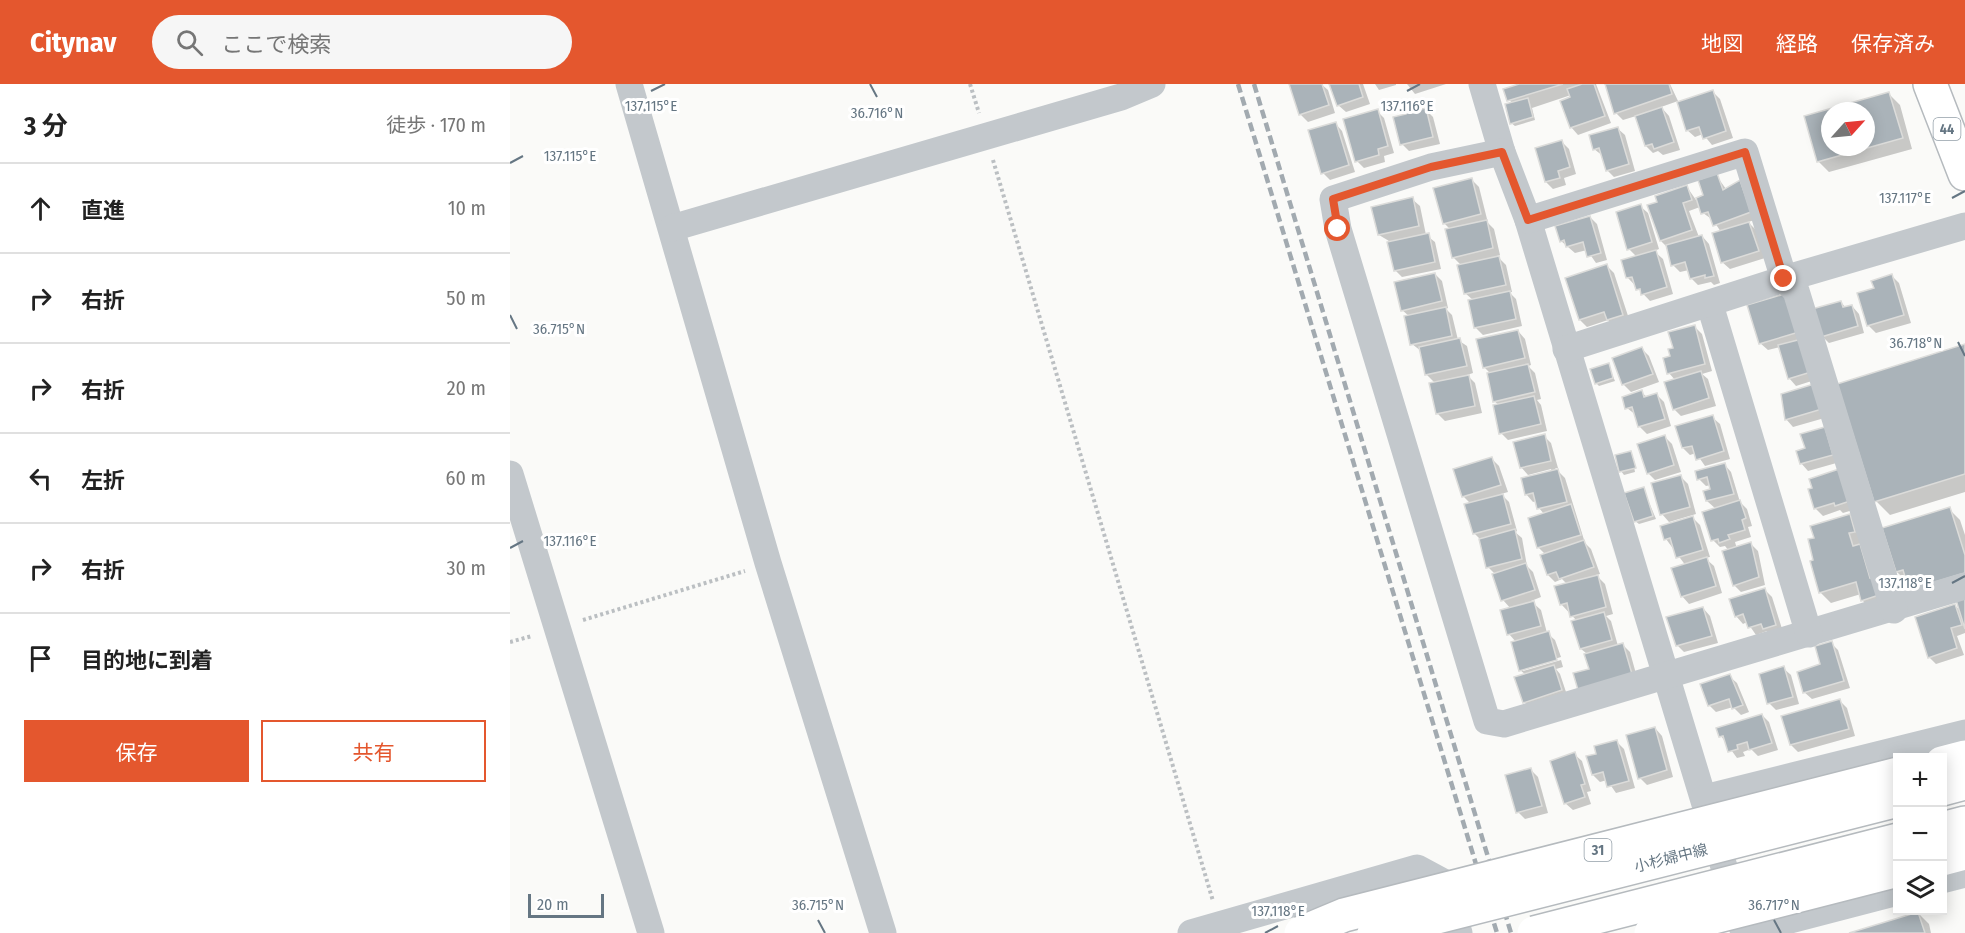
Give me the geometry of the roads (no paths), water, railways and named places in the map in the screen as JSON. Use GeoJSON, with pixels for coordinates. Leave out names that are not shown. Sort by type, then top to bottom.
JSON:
{"type":"FeatureCollection","features":[{"type":"Feature","properties":{"kind":"main road","name":"44"},"geometry":{"type":"LineString","coordinates":[[1930,84],[1965,174]]}},
{"type":"Feature","properties":{"kind":"main road"},"geometry":{"type":"LineString","coordinates":[[1947,762],[1965,757]]}},
{"type":"Feature","properties":{"kind":"main road","name":"31"},"geometry":{"type":"LineString","coordinates":[[1301,933],[1344,915],[1893,775]]}},
{"type":"Feature","properties":{"kind":"main road"},"geometry":{"type":"LineString","coordinates":[[1947,788],[1965,783]]}},
{"type":"Feature","properties":{"kind":"main road","name":"小杉婦中線"},"geometry":{"type":"LineString","coordinates":[[1374,933],[1893,801]]}},
{"type":"Feature","properties":{"kind":"main road"},"geometry":{"type":"LineString","coordinates":[[1947,828],[1965,823]]}},
{"type":"Feature","properties":{"kind":"main road"},"geometry":{"type":"LineString","coordinates":[[1534,933],[1893,841]]}},
{"type":"Feature","properties":{"kind":"main road"},"geometry":{"type":"LineString","coordinates":[[1947,857],[1965,853]]}},
{"type":"Feature","properties":{"kind":"main road"},"geometry":{"type":"LineString","coordinates":[[1651,933],[1893,871]]}},
{"type":"Feature","properties":{"kind":"street"},"geometry":{"type":"LineString","coordinates":[[629,84],[768,564],[883,933]]}},
{"type":"Feature","properties":{"kind":"street"},"geometry":{"type":"LineString","coordinates":[[672,228],[1121,97],[1152,84]]}},
{"type":"Feature","properties":{"kind":"street"},"geometry":{"type":"LineString","coordinates":[[1482,84],[1502,152],[1528,220],[1744,933],[1893,893]]}},
{"type":"Feature","properties":{"kind":"street"},"geometry":{"type":"LineString","coordinates":[[1502,152],[1431,167],[1333,199],[1338,229],[1486,721],[1504,724],[1893,610],[1965,586]]}},
{"type":"Feature","properties":{"kind":"street"},"geometry":{"type":"LineString","coordinates":[[1528,220],[1745,152],[1784,279],[1796,291],[1893,610]]}},
{"type":"Feature","properties":{"kind":"street"},"geometry":{"type":"LineString","coordinates":[[1566,349],[1784,279],[1965,226]]}},
{"type":"Feature","properties":{"kind":"street"},"geometry":{"type":"LineString","coordinates":[[1710,304],[1809,634]]}},
{"type":"Feature","properties":{"kind":"street"},"geometry":{"type":"LineString","coordinates":[[510,474],[651,933]]}},
{"type":"Feature","properties":{"kind":"street"},"geometry":{"type":"LineString","coordinates":[[1704,798],[1965,733]]}},
{"type":"Feature","properties":{"kind":"street"},"geometry":{"type":"LineString","coordinates":[[1191,933],[1417,868],[1443,882],[1458,933]]}},
{"type":"Feature","properties":{"kind":"street"},"geometry":{"type":"LineString","coordinates":[[1947,879],[1965,874]]}},
{"type":"Feature","properties":{"kind":"railway"},"geometry":{"type":"LineString","coordinates":[[1238,84],[1497,933]]}},
{"type":"Feature","properties":{"kind":"railway"},"geometry":{"type":"LineString","coordinates":[[1254,84],[1511,933]]}}]}
